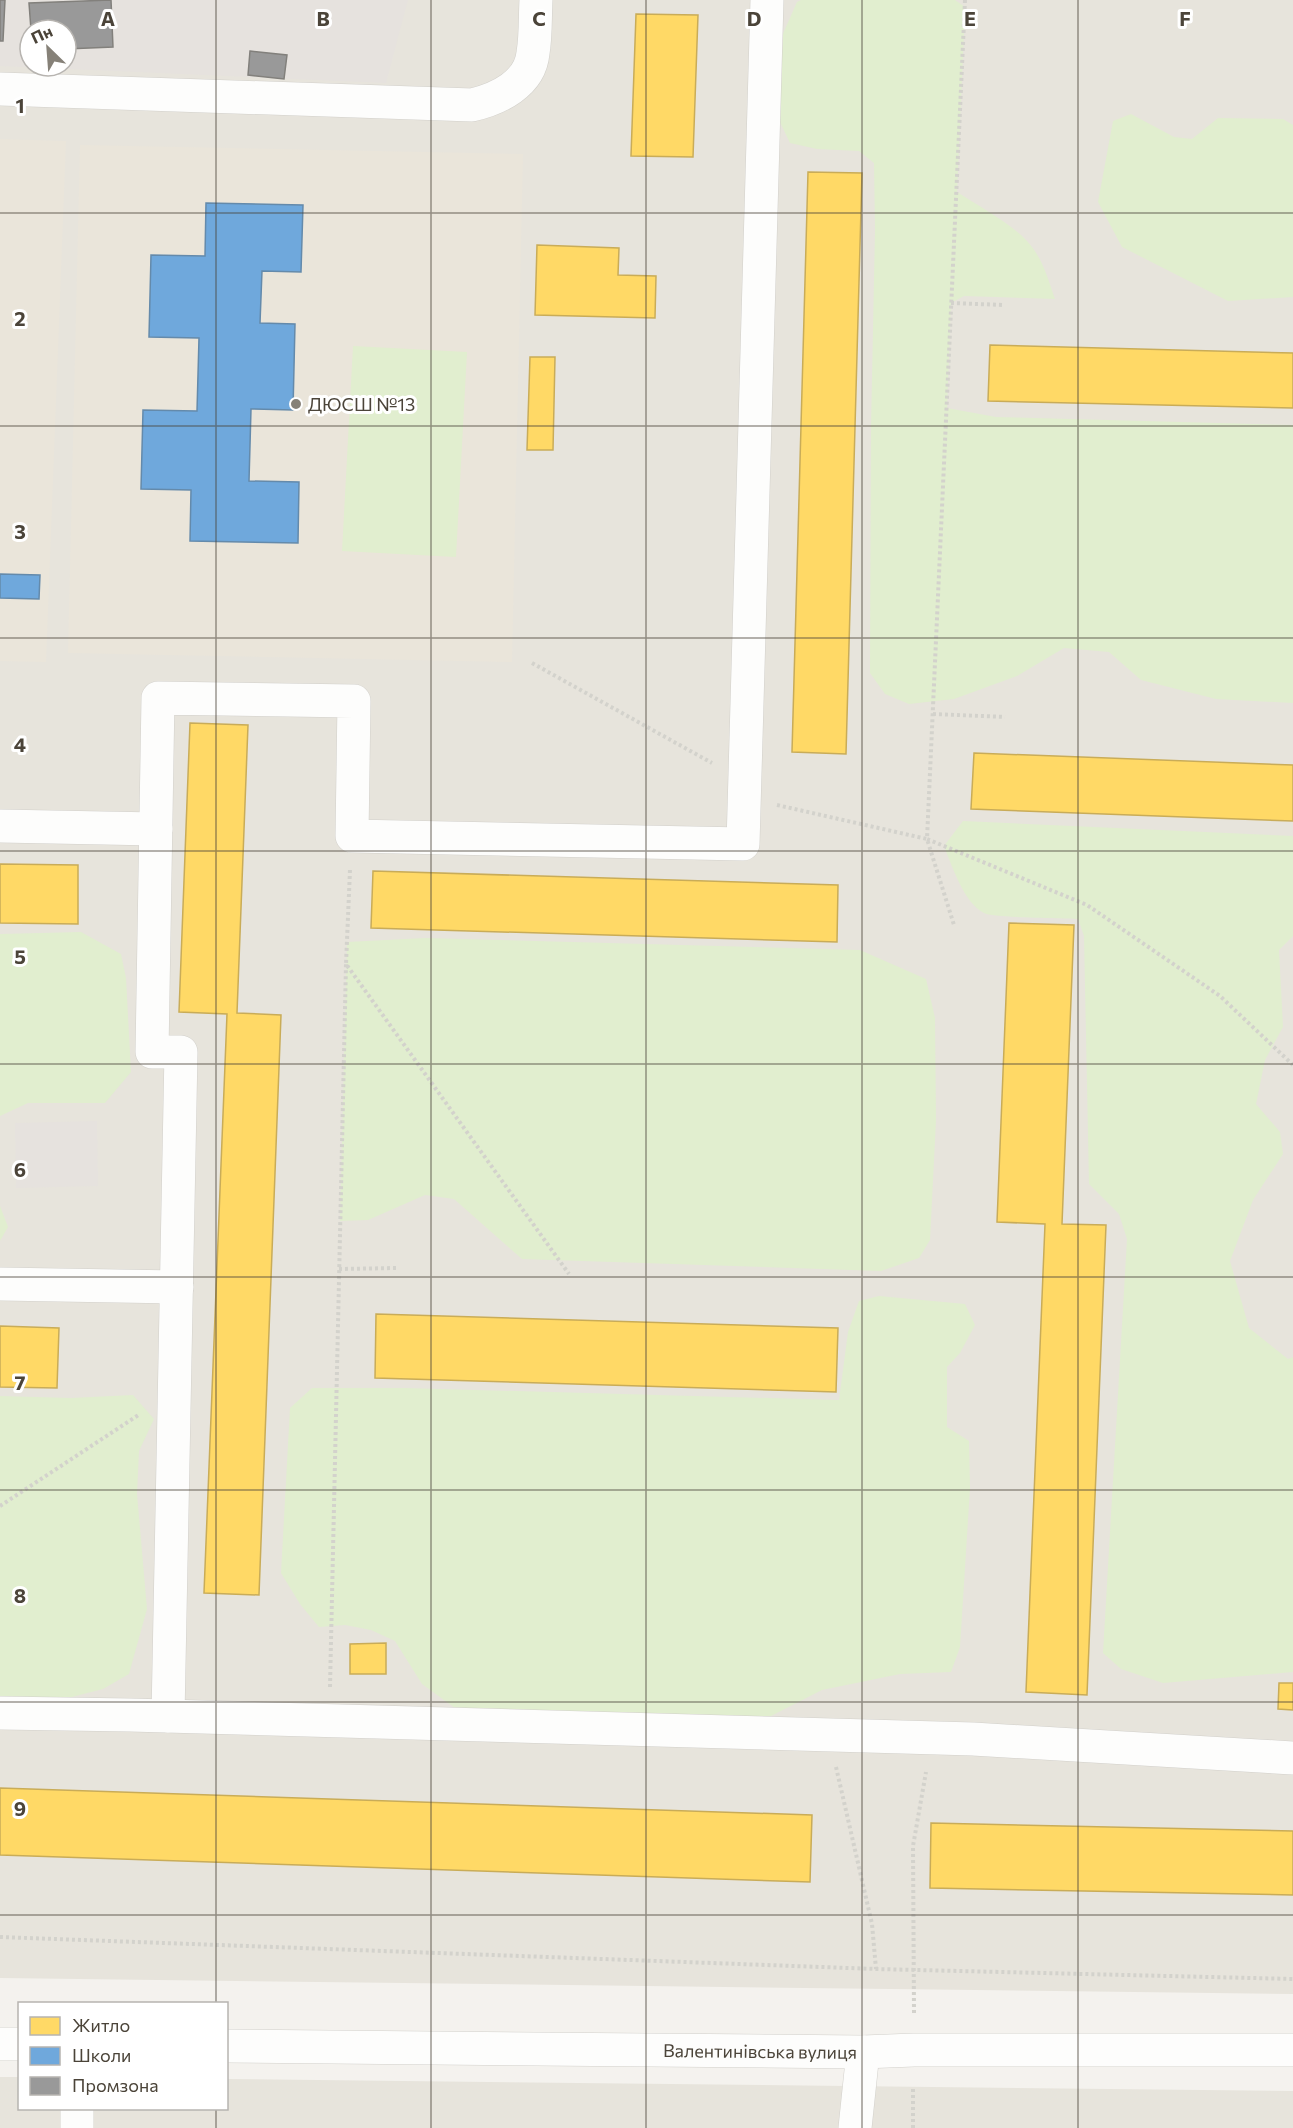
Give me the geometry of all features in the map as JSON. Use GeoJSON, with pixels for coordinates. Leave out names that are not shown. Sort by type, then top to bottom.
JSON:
{"type":"FeatureCollection","features":[{"type":"Feature","properties":{"kind":"street"},"geometry":{"type":"LineString","coordinates":[[0,89],[472,105],[492,100],[510,90],[525,75],[533,56],[536,0]]}},
{"type":"Feature","properties":{"kind":"street"},"geometry":{"type":"LineString","coordinates":[[168,1716],[181,1052],[152,1052],[158,698],[354,701],[352,836],[742,844],[767,0]]}},
{"type":"Feature","properties":{"kind":"street"},"geometry":{"type":"LineString","coordinates":[[0,826],[156,829]]}},
{"type":"Feature","properties":{"kind":"street"},"geometry":{"type":"LineString","coordinates":[[0,1284],[177,1287]]}},
{"type":"Feature","properties":{"kind":"street"},"geometry":{"type":"LineString","coordinates":[[0,1713],[330,1720],[932,1738],[1293,1758]]}},
{"type":"Feature","properties":{"kind":"street"},"geometry":{"type":"LineString","coordinates":[[0,2044],[18,2044]]}},
{"type":"Feature","properties":{"kind":"street","name":"Валентинівська вулиця"},"geometry":{"type":"LineString","coordinates":[[228,2046],[863,2052],[1293,2050]]}},
{"type":"Feature","properties":{"kind":"street"},"geometry":{"type":"LineString","coordinates":[[855,2128],[863,2052]]}},
{"type":"Feature","properties":{"kind":"street"},"geometry":{"type":"LineString","coordinates":[[77,2110],[77,2128]]}},
{"type":"Feature","properties":{"kind":"path"},"geometry":{"type":"LineString","coordinates":[[954,925],[927,839],[965,0]]}},
{"type":"Feature","properties":{"kind":"path"},"geometry":{"type":"LineString","coordinates":[[951,303],[1004,304]]}},
{"type":"Feature","properties":{"kind":"path"},"geometry":{"type":"LineString","coordinates":[[532,663],[744,790],[927,839],[1087,905],[1220,996],[1293,1065]]}},
{"type":"Feature","properties":{"kind":"path"},"geometry":{"type":"LineString","coordinates":[[933,714],[1005,717]]}},
{"type":"Feature","properties":{"kind":"path"},"geometry":{"type":"LineString","coordinates":[[330,1720],[346,964],[352,836]]}},
{"type":"Feature","properties":{"kind":"path"},"geometry":{"type":"LineString","coordinates":[[346,964],[569,1274]]}},
{"type":"Feature","properties":{"kind":"path"},"geometry":{"type":"LineString","coordinates":[[339,1269],[397,1268]]}},
{"type":"Feature","properties":{"kind":"path"},"geometry":{"type":"LineString","coordinates":[[0,1506],[175,1391]]}},
{"type":"Feature","properties":{"kind":"path"},"geometry":{"type":"LineString","coordinates":[[828,1735],[872,1924],[876,1969]]}},
{"type":"Feature","properties":{"kind":"path"},"geometry":{"type":"LineString","coordinates":[[914,2013],[913,1846],[932,1738]]}},
{"type":"Feature","properties":{"kind":"path"},"geometry":{"type":"LineString","coordinates":[[0,1937],[876,1969],[1293,1979]]}},
{"type":"Feature","properties":{"kind":"path"},"geometry":{"type":"LineString","coordinates":[[913,2086],[913,2128]]}},
{"type":"Feature","properties":{"kind":"shaded area"},"geometry":{"type":"Polygon","coordinates":[[[0,0],[1293,0],[1293,1994],[0,1978],[0,0]]]}},
{"type":"Feature","properties":{"kind":"shaded area"},"geometry":{"type":"Polygon","coordinates":[[[0,0],[408,0],[386,83],[78,69],[78,18],[18,18],[18,67],[0,66],[0,0]]]}},
{"type":"Feature","properties":{"kind":"shaded area"},"geometry":{"type":"Polygon","coordinates":[[[0,139],[66,141],[46,662],[0,661],[0,139]]]}},
{"type":"Feature","properties":{"kind":"shaded area","name":"ДЮСШ №13"},"geometry":{"type":"Polygon","coordinates":[[[80,145],[523,154],[512,662],[68,653],[80,145]]]}},
{"type":"Feature","properties":{"kind":"shaded area"},"geometry":{"type":"Polygon","coordinates":[[[97,1121],[98,1186],[16,1188],[15,1123],[97,1121]]]}},
{"type":"Feature","properties":{"kind":"shaded area"},"geometry":{"type":"Polygon","coordinates":[[[0,2077],[18,2077],[18,2110],[228,2110],[228,2079],[1293,2091],[1293,2128],[0,2128],[0,2077]]]}},
{"type":"Feature","properties":{"kind":"green space"},"geometry":{"type":"Polygon","coordinates":[[[801,0],[955,0],[965,7],[957,192],[1002,221],[1032,246],[1047,276],[1055,299],[964,296],[951,303],[947,408],[996,417],[1293,425],[1293,703],[1216,699],[1141,680],[1109,652],[1064,648],[1017,676],[954,699],[909,704],[885,694],[870,673],[874,163],[859,151],[817,149],[790,143],[779,120],[778,45],[797,2],[801,0]]]}},
{"type":"Feature","properties":{"kind":"green space"},"geometry":{"type":"Polygon","coordinates":[[[1131,114],[1174,137],[1192,139],[1218,118],[1283,119],[1293,125],[1293,297],[1228,301],[1122,247],[1098,202],[1113,121],[1131,114]]]}},
{"type":"Feature","properties":{"kind":"green space"},"geometry":{"type":"Polygon","coordinates":[[[353,346],[467,352],[456,557],[342,551],[353,346]]]}},
{"type":"Feature","properties":{"kind":"green space"},"geometry":{"type":"Polygon","coordinates":[[[963,821],[1293,836],[1293,936],[1279,950],[1283,1027],[1265,1060],[1256,1104],[1280,1132],[1283,1154],[1253,1200],[1230,1261],[1249,1328],[1288,1359],[1293,1357],[1293,1672],[1163,1683],[1121,1669],[1103,1653],[1127,1239],[1119,1214],[1089,1184],[1084,936],[1078,919],[990,915],[977,908],[965,893],[944,846],[963,821]]]}},
{"type":"Feature","properties":{"kind":"green space"},"geometry":{"type":"Polygon","coordinates":[[[81,932],[121,954],[126,978],[131,1072],[105,1103],[28,1103],[0,1116],[0,934],[81,932]]]}},
{"type":"Feature","properties":{"kind":"green space"},"geometry":{"type":"Polygon","coordinates":[[[425,938],[860,950],[926,979],[935,1018],[936,1120],[930,1240],[919,1258],[881,1271],[522,1259],[454,1199],[425,1195],[368,1220],[340,1221],[347,942],[425,938]]]}},
{"type":"Feature","properties":{"kind":"green space"},"geometry":{"type":"Polygon","coordinates":[[[0,1206],[8,1227],[0,1241],[0,1206]]]}},
{"type":"Feature","properties":{"kind":"green space"},"geometry":{"type":"Polygon","coordinates":[[[879,1296],[965,1304],[975,1325],[960,1353],[947,1367],[947,1427],[969,1441],[970,1488],[960,1647],[951,1672],[900,1674],[822,1690],[771,1716],[593,1716],[455,1708],[422,1684],[395,1641],[371,1630],[345,1625],[319,1627],[300,1604],[281,1573],[290,1408],[312,1388],[405,1388],[839,1400],[848,1332],[859,1301],[879,1296]]]}},
{"type":"Feature","properties":{"kind":"green space"},"geometry":{"type":"Polygon","coordinates":[[[133,1395],[154,1419],[139,1451],[137,1494],[147,1609],[129,1674],[103,1689],[60,1700],[0,1700],[0,1396],[71,1398],[133,1395]]]}},
{"type":"Feature","properties":{"kind":"building: Житло"},"geometry":{"type":"Polygon","coordinates":[[[636,14],[698,15],[693,157],[631,156],[636,14]]]}},
{"type":"Feature","properties":{"kind":"building: Житло"},"geometry":{"type":"Polygon","coordinates":[[[808,172],[862,173],[846,754],[792,752],[808,172]]]}},
{"type":"Feature","properties":{"kind":"building: Житло"},"geometry":{"type":"Polygon","coordinates":[[[537,245],[619,248],[618,275],[656,276],[655,318],[535,315],[537,245]]]}},
{"type":"Feature","properties":{"kind":"building: Житло"},"geometry":{"type":"Polygon","coordinates":[[[990,345],[1293,353],[1293,408],[988,401],[990,345]]]}},
{"type":"Feature","properties":{"kind":"building: Житло"},"geometry":{"type":"Polygon","coordinates":[[[530,357],[555,357],[553,450],[527,450],[530,357]]]}},
{"type":"Feature","properties":{"kind":"building: Житло"},"geometry":{"type":"Polygon","coordinates":[[[190,723],[248,725],[237,1013],[281,1015],[259,1595],[204,1593],[227,1014],[179,1012],[190,723]]]}},
{"type":"Feature","properties":{"kind":"building: Житло"},"geometry":{"type":"Polygon","coordinates":[[[974,753],[1293,765],[1293,821],[971,809],[974,753]]]}},
{"type":"Feature","properties":{"kind":"building: Житло"},"geometry":{"type":"Polygon","coordinates":[[[0,864],[78,865],[78,924],[0,923],[0,864]]]}},
{"type":"Feature","properties":{"kind":"building: Житло"},"geometry":{"type":"Polygon","coordinates":[[[373,871],[838,885],[837,942],[371,928],[373,871]]]}},
{"type":"Feature","properties":{"kind":"building: Житло"},"geometry":{"type":"Polygon","coordinates":[[[1009,923],[1074,925],[1062,1224],[1106,1225],[1087,1695],[1026,1692],[1045,1224],[997,1222],[1009,923]]]}},
{"type":"Feature","properties":{"kind":"building: Житло"},"geometry":{"type":"Polygon","coordinates":[[[376,1314],[838,1328],[836,1392],[375,1378],[376,1314]]]}},
{"type":"Feature","properties":{"kind":"building: Житло"},"geometry":{"type":"Polygon","coordinates":[[[0,1326],[59,1328],[57,1388],[0,1387],[0,1326]]]}},
{"type":"Feature","properties":{"kind":"building: Житло"},"geometry":{"type":"Polygon","coordinates":[[[386,1643],[386,1674],[350,1674],[350,1644],[386,1643]]]}},
{"type":"Feature","properties":{"kind":"building: Житло"},"geometry":{"type":"Polygon","coordinates":[[[1279,1683],[1293,1683],[1293,1710],[1278,1709],[1279,1683]]]}},
{"type":"Feature","properties":{"kind":"building: Житло"},"geometry":{"type":"Polygon","coordinates":[[[0,1788],[812,1815],[810,1882],[0,1855],[0,1788]]]}},
{"type":"Feature","properties":{"kind":"building: Житло"},"geometry":{"type":"Polygon","coordinates":[[[931,1823],[1293,1831],[1293,1895],[930,1888],[931,1823]]]}},
{"type":"Feature","properties":{"kind":"building: Школи"},"geometry":{"type":"Polygon","coordinates":[[[206,203],[303,205],[301,272],[262,271],[260,323],[295,324],[293,410],[251,409],[249,481],[299,482],[298,543],[190,541],[191,490],[141,489],[143,410],[197,411],[199,338],[149,337],[151,255],[205,256],[206,203]]]}},
{"type":"Feature","properties":{"kind":"building: Школи"},"geometry":{"type":"Polygon","coordinates":[[[0,574],[40,575],[39,599],[0,598],[0,574]]]}},
{"type":"Feature","properties":{"kind":"building: Промзона"},"geometry":{"type":"Polygon","coordinates":[[[0,0],[5,0],[3,41],[0,41],[0,0]]]}},
{"type":"Feature","properties":{"kind":"building: Промзона"},"geometry":{"type":"Polygon","coordinates":[[[111,0],[113,47],[78,48],[78,18],[30,18],[29,3],[111,0]]]}},
{"type":"Feature","properties":{"kind":"building: Промзона"},"geometry":{"type":"Polygon","coordinates":[[[250,51],[287,55],[284,79],[248,75],[250,51]]]}},
{"type":"Feature","properties":{"kind":"place","name":"ДЮСШ №13"},"geometry":{"type":"Point","coordinates":[296,404]}}]}
